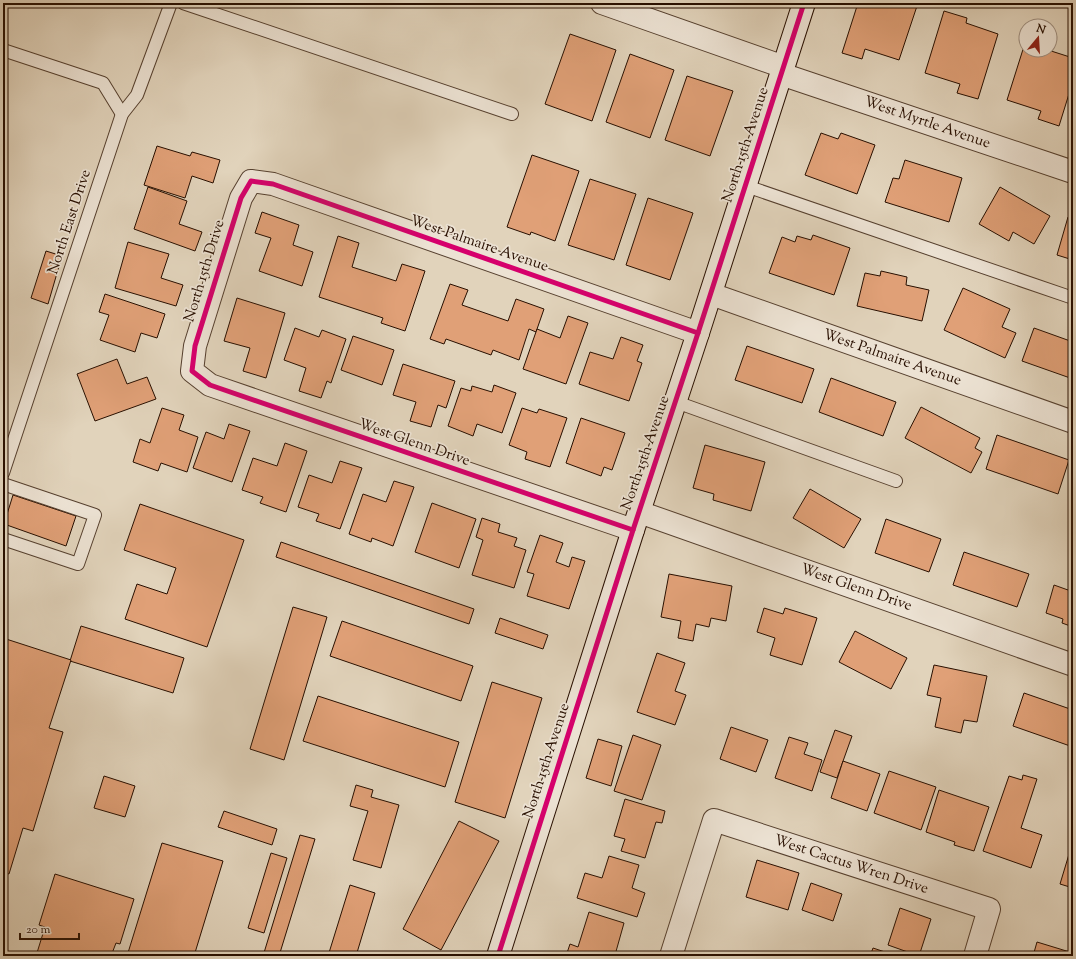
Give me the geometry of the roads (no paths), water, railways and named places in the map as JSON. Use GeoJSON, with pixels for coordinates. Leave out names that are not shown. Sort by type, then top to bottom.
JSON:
{"type":"FeatureCollection","features":[{"type":"Feature","properties":{"kind":"street","name":"West Myrtle Avenue"},"geometry":{"type":"LineString","coordinates":[[602,3],[782,70],[1073,172]]}},
{"type":"Feature","properties":{"kind":"street","name":"North 15th Avenue"},"geometry":{"type":"LineString","coordinates":[[498,956],[636,521],[676,402],[804,3]]}},
{"type":"Feature","properties":{"kind":"street","name":"West Palmaire Avenue"},"geometry":{"type":"LineString","coordinates":[[251,181],[273,184],[698,333]]}},
{"type":"Feature","properties":{"kind":"street","name":"North 15th Drive"},"geometry":{"type":"LineString","coordinates":[[192,371],[195,346],[241,198],[251,181]]}},
{"type":"Feature","properties":{"kind":"street","name":"West Palmaire Avenue"},"geometry":{"type":"LineString","coordinates":[[711,294],[1073,422]]}},
{"type":"Feature","properties":{"kind":"street","name":"West Glenn Drive"},"geometry":{"type":"LineString","coordinates":[[192,371],[210,385],[636,521],[1073,665]]}},
{"type":"Feature","properties":{"kind":"street","name":"West Cactus Wren Drive"},"geometry":{"type":"LineString","coordinates":[[671,956],[714,820],[989,909],[975,956]]}},
{"type":"Feature","properties":{"kind":"lane","name":"North East Drive"},"geometry":{"type":"LineString","coordinates":[[3,473],[122,114],[137,95],[171,3]]}},
{"type":"Feature","properties":{"kind":"lane"},"geometry":{"type":"LineString","coordinates":[[183,3],[512,114]]}},
{"type":"Feature","properties":{"kind":"lane"},"geometry":{"type":"LineString","coordinates":[[3,50],[103,84],[122,114]]}},
{"type":"Feature","properties":{"kind":"lane"},"geometry":{"type":"LineString","coordinates":[[746,186],[1073,298]]}},
{"type":"Feature","properties":{"kind":"lane"},"geometry":{"type":"LineString","coordinates":[[676,402],[896,481]]}},
{"type":"Feature","properties":{"kind":"lane"},"geometry":{"type":"LineString","coordinates":[[3,484],[95,515],[78,564],[3,538]]}}]}
